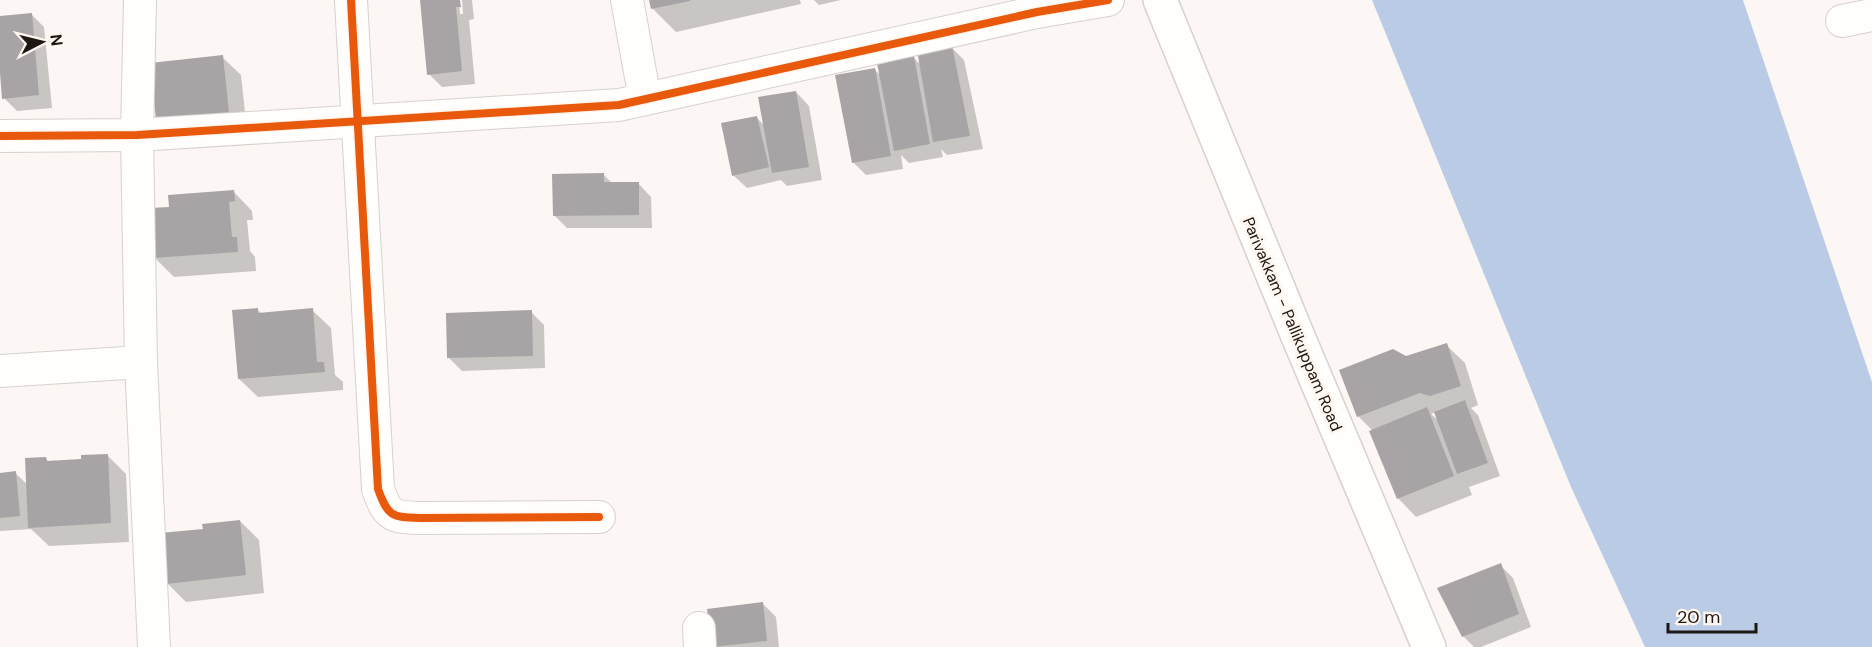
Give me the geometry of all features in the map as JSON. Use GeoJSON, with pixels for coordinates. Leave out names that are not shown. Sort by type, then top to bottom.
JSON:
{"type":"FeatureCollection","features":[{"type":"Feature","properties":{"kind":"street"},"geometry":{"type":"LineString","coordinates":[[140,0],[137,135],[141,362],[154,647]]}},
{"type":"Feature","properties":{"kind":"street"},"geometry":{"type":"LineString","coordinates":[[351,0],[378,489],[384,508],[398,517],[420,518],[599,517]]}},
{"type":"Feature","properties":{"kind":"street"},"geometry":{"type":"LineString","coordinates":[[627,0],[645,99]]}},
{"type":"Feature","properties":{"kind":"street"},"geometry":{"type":"LineString","coordinates":[[0,136],[137,135],[620,105],[1037,12],[1108,0]]}},
{"type":"Feature","properties":{"kind":"street","name":"Parivakkam - Pallikuppam Road"},"geometry":{"type":"LineString","coordinates":[[1160,0],[1429,647]]}},
{"type":"Feature","properties":{"kind":"street"},"geometry":{"type":"LineString","coordinates":[[1842,21],[1872,15]]}},
{"type":"Feature","properties":{"kind":"street"},"geometry":{"type":"LineString","coordinates":[[0,371],[141,362]]}},
{"type":"Feature","properties":{"kind":"water"},"geometry":{"type":"Polygon","coordinates":[[[1372,0],[1743,0],[1872,382],[1872,647],[1645,647],[1571,487],[1372,0]]]}},
{"type":"Feature","properties":{"kind":"building"},"geometry":{"type":"Polygon","coordinates":[[[420,0],[460,0],[461,7],[456,7],[462,71],[427,75],[420,0]]]}},
{"type":"Feature","properties":{"kind":"building"},"geometry":{"type":"Polygon","coordinates":[[[649,0],[690,0],[690,1],[651,9],[649,0]]]}},
{"type":"Feature","properties":{"kind":"building"},"geometry":{"type":"Polygon","coordinates":[[[32,13],[39,95],[2,99],[0,16],[32,13]]]}},
{"type":"Feature","properties":{"kind":"building"},"geometry":{"type":"Polygon","coordinates":[[[952,45],[970,136],[933,142],[917,50],[952,45]]]}},
{"type":"Feature","properties":{"kind":"building"},"geometry":{"type":"Polygon","coordinates":[[[223,55],[229,113],[156,120],[150,63],[223,55]]]}},
{"type":"Feature","properties":{"kind":"building"},"geometry":{"type":"Polygon","coordinates":[[[914,56],[930,144],[894,151],[877,63],[914,56]]]}},
{"type":"Feature","properties":{"kind":"building"},"geometry":{"type":"Polygon","coordinates":[[[875,68],[891,156],[852,163],[835,75],[875,68]]]}},
{"type":"Feature","properties":{"kind":"building"},"geometry":{"type":"Polygon","coordinates":[[[796,91],[809,167],[772,173],[758,97],[796,91]]]}},
{"type":"Feature","properties":{"kind":"building"},"geometry":{"type":"Polygon","coordinates":[[[757,116],[769,167],[732,176],[721,123],[757,116]]]}},
{"type":"Feature","properties":{"kind":"building"},"geometry":{"type":"Polygon","coordinates":[[[604,173],[604,182],[639,182],[639,215],[553,216],[552,174],[604,173]]]}},
{"type":"Feature","properties":{"kind":"building"},"geometry":{"type":"Polygon","coordinates":[[[234,190],[235,201],[229,202],[232,237],[237,237],[238,252],[153,258],[150,208],[169,207],[168,195],[234,190]]]}},
{"type":"Feature","properties":{"kind":"building"},"geometry":{"type":"Polygon","coordinates":[[[258,308],[258,313],[313,308],[317,362],[324,362],[325,372],[238,379],[232,310],[258,308]]]}},
{"type":"Feature","properties":{"kind":"building"},"geometry":{"type":"Polygon","coordinates":[[[532,310],[533,356],[447,358],[446,313],[532,310]]]}},
{"type":"Feature","properties":{"kind":"building"},"geometry":{"type":"Polygon","coordinates":[[[1447,343],[1461,386],[1430,396],[1420,393],[1357,417],[1339,370],[1393,349],[1406,356],[1447,343]]]}},
{"type":"Feature","properties":{"kind":"building"},"geometry":{"type":"Polygon","coordinates":[[[1465,400],[1488,463],[1457,474],[1434,412],[1465,400]]]}},
{"type":"Feature","properties":{"kind":"building"},"geometry":{"type":"Polygon","coordinates":[[[1427,407],[1454,476],[1397,499],[1369,431],[1427,407]]]}},
{"type":"Feature","properties":{"kind":"building"},"geometry":{"type":"Polygon","coordinates":[[[108,454],[111,523],[28,528],[25,458],[46,457],[47,461],[81,459],[81,455],[108,454]]]}},
{"type":"Feature","properties":{"kind":"building"},"geometry":{"type":"Polygon","coordinates":[[[16,471],[20,516],[0,518],[0,473],[16,471]]]}},
{"type":"Feature","properties":{"kind":"building"},"geometry":{"type":"Polygon","coordinates":[[[240,520],[246,575],[166,584],[160,533],[203,529],[202,524],[240,520]]]}},
{"type":"Feature","properties":{"kind":"building"},"geometry":{"type":"Polygon","coordinates":[[[1501,563],[1519,614],[1462,637],[1437,588],[1501,563]]]}},
{"type":"Feature","properties":{"kind":"building"},"geometry":{"type":"Polygon","coordinates":[[[763,602],[767,641],[712,647],[707,609],[763,602]]]}},
{"type":"Feature","properties":{"kind":"cycle path"},"geometry":{"type":"LineString","coordinates":[[351,0],[378,489],[385,505],[392,514],[411,518],[599,517]]}},
{"type":"Feature","properties":{"kind":"cycle path"},"geometry":{"type":"LineString","coordinates":[[0,136],[137,135],[619,105],[1037,12],[1108,0]]}}]}
